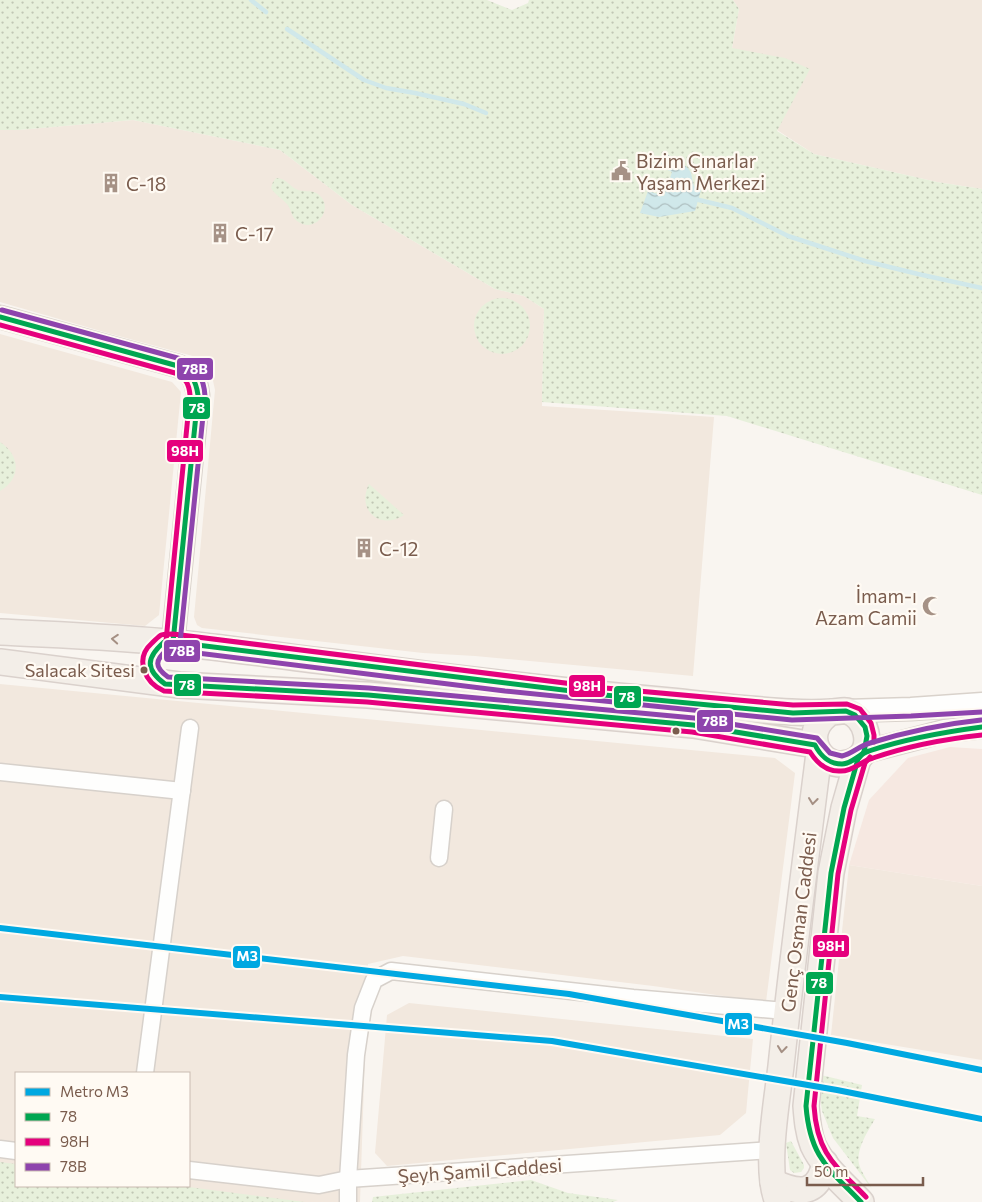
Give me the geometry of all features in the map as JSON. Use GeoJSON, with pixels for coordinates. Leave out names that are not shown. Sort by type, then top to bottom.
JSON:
{"type":"FeatureCollection","features":[{"type":"Feature","properties":{"kind":"main road"},"geometry":{"type":"LineString","coordinates":[[0,632],[173,643],[604,695],[793,712],[839,712],[855,715],[865,727],[867,736],[861,755],[841,764],[825,759],[817,749],[814,737],[818,722],[839,712]]}},
{"type":"Feature","properties":{"kind":"main road"},"geometry":{"type":"LineString","coordinates":[[173,643],[191,651],[195,663],[191,677],[172,685],[154,676],[150,664],[154,651],[173,643]]}},
{"type":"Feature","properties":{"kind":"main road"},"geometry":{"type":"LineString","coordinates":[[0,662],[172,685],[368,695],[693,725],[817,749]]}},
{"type":"Feature","properties":{"kind":"main road","name":"Genç Osman Caddesi"},"geometry":{"type":"LineString","coordinates":[[774,1195],[772,1150],[786,1011],[817,749]]}},
{"type":"Feature","properties":{"kind":"main road","name":"Genç Osman Caddesi"},"geometry":{"type":"LineString","coordinates":[[825,1163],[813,1145],[807,1125],[806,1106],[832,873],[844,808],[861,755]]}},
{"type":"Feature","properties":{"kind":"main road"},"geometry":{"type":"LineString","coordinates":[[774,1195],[787,1188],[802,1192],[814,1186],[822,1176],[825,1163]]}},
{"type":"Feature","properties":{"kind":"main road"},"geometry":{"type":"LineString","coordinates":[[825,1163],[861,1202]]}},
{"type":"Feature","properties":{"kind":"street"},"geometry":{"type":"LineString","coordinates":[[0,317],[178,366],[188,370],[194,377],[198,395],[173,643]]}},
{"type":"Feature","properties":{"kind":"street"},"geometry":{"type":"LineString","coordinates":[[839,712],[982,704]]}},
{"type":"Feature","properties":{"kind":"street"},"geometry":{"type":"LineString","coordinates":[[861,755],[945,731],[982,727]]}},
{"type":"Feature","properties":{"kind":"street"},"geometry":{"type":"LineString","coordinates":[[145,1072],[190,728]]}},
{"type":"Feature","properties":{"kind":"street"},"geometry":{"type":"LineString","coordinates":[[0,772],[182,791]]}},
{"type":"Feature","properties":{"kind":"street"},"geometry":{"type":"LineString","coordinates":[[439,858],[444,809]]}},
{"type":"Feature","properties":{"kind":"street"},"geometry":{"type":"LineString","coordinates":[[348,1202],[356,1055],[363,1008],[374,980],[391,971],[633,998],[786,1011]]}},
{"type":"Feature","properties":{"kind":"street"},"geometry":{"type":"LineString","coordinates":[[0,1149],[15,1151]]}},
{"type":"Feature","properties":{"kind":"street","name":"Şeyh Şamil Caddesi"},"geometry":{"type":"LineString","coordinates":[[190,1170],[319,1185],[348,1179],[772,1150]]}},
{"type":"Feature","properties":{"kind":"shaded area"},"geometry":{"type":"Polygon","coordinates":[[[733,0],[982,0],[982,189],[937,182],[814,154],[777,130],[732,48],[739,9],[733,0]]]}},
{"type":"Feature","properties":{"kind":"shaded area"},"geometry":{"type":"Polygon","coordinates":[[[133,120],[280,150],[352,205],[495,289],[524,296],[544,309],[542,406],[714,417],[693,676],[423,653],[202,628],[197,625],[194,617],[215,390],[212,376],[207,366],[200,358],[0,302],[0,130],[133,120]]]}},
{"type":"Feature","properties":{"kind":"shaded area","name":"Salacak Sitesi"},"geometry":{"type":"Polygon","coordinates":[[[0,334],[172,382],[181,392],[159,615],[145,626],[0,613],[0,334]]]}},
{"type":"Feature","properties":{"kind":"shaded area"},"geometry":{"type":"Polygon","coordinates":[[[0,684],[775,758],[795,773],[766,1002],[653,986],[403,956],[368,964],[360,1202],[0,1202],[0,684]]]}},
{"type":"Feature","properties":{"kind":"shaded area"},"geometry":{"type":"Polygon","coordinates":[[[950,747],[982,749],[982,886],[849,865],[869,800],[908,758],[950,747]]]}},
{"type":"Feature","properties":{"kind":"shaded area"},"geometry":{"type":"Polygon","coordinates":[[[849,865],[982,886],[982,1060],[831,1035],[849,865]]]}},
{"type":"Feature","properties":{"kind":"shaded area"},"geometry":{"type":"Polygon","coordinates":[[[409,1003],[753,1039],[746,1113],[720,1135],[387,1166],[375,1153],[387,1015],[409,1003]]]}},
{"type":"Feature","properties":{"kind":"green space"},"geometry":{"type":"Polygon","coordinates":[[[0,0],[487,0],[512,10],[528,3],[529,0],[733,0],[739,9],[732,48],[785,58],[810,69],[777,131],[814,154],[937,182],[982,189],[982,495],[727,416],[542,402],[544,309],[524,296],[495,289],[352,205],[280,150],[133,120],[0,130],[0,0]]]}},
{"type":"Feature","properties":{"kind":"green space"},"geometry":{"type":"Polygon","coordinates":[[[276,178],[285,180],[299,190],[318,194],[325,206],[321,218],[310,225],[297,221],[287,204],[271,188],[276,178]]]}},
{"type":"Feature","properties":{"kind":"green space"},"geometry":{"type":"Polygon","coordinates":[[[496,298],[508,298],[522,306],[530,320],[528,337],[522,346],[508,354],[496,354],[486,349],[479,342],[474,332],[474,320],[479,310],[486,303],[496,298]]]}},
{"type":"Feature","properties":{"kind":"green space"},"geometry":{"type":"Polygon","coordinates":[[[0,442],[12,453],[16,466],[12,480],[0,491],[0,442]]]}},
{"type":"Feature","properties":{"kind":"green space"},"geometry":{"type":"Polygon","coordinates":[[[369,484],[404,515],[387,521],[373,515],[368,509],[366,502],[369,484]]]}},
{"type":"Feature","properties":{"kind":"green space"},"geometry":{"type":"Polygon","coordinates":[[[817,1074],[862,1085],[857,1116],[875,1119],[861,1146],[859,1164],[872,1189],[833,1138],[822,1111],[817,1074]]]}},
{"type":"Feature","properties":{"kind":"green space"},"geometry":{"type":"Polygon","coordinates":[[[791,1141],[804,1165],[801,1172],[794,1173],[790,1170],[786,1143],[791,1141]]]}},
{"type":"Feature","properties":{"kind":"green space"},"geometry":{"type":"Polygon","coordinates":[[[0,1162],[15,1164],[15,1187],[189,1187],[305,1202],[0,1202],[0,1162]]]}},
{"type":"Feature","properties":{"kind":"green space"},"geometry":{"type":"Polygon","coordinates":[[[531,1180],[568,1193],[618,1200],[613,1202],[372,1202],[373,1197],[531,1180]]]}},
{"type":"Feature","properties":{"kind":"water"},"geometry":{"type":"Polygon","coordinates":[[[664,151],[689,170],[694,186],[701,190],[695,211],[659,217],[640,213],[648,191],[664,196],[672,172],[659,166],[664,151]]]}},
{"type":"Feature","properties":{"kind":"waterway"},"geometry":{"type":"LineString","coordinates":[[251,0],[266,12]]}},
{"type":"Feature","properties":{"kind":"waterway"},"geometry":{"type":"LineString","coordinates":[[287,29],[364,80],[386,88],[464,104],[486,113]]}},
{"type":"Feature","properties":{"kind":"waterway"},"geometry":{"type":"LineString","coordinates":[[699,200],[732,208],[788,236],[865,261],[982,288]]}},
{"type":"Feature","properties":{"kind":"metro line","name":"M3"},"geometry":{"type":"LineString","coordinates":[[0,928],[569,994],[847,1043],[982,1070]]}},
{"type":"Feature","properties":{"kind":"metro line","name":"M3"},"geometry":{"type":"LineString","coordinates":[[0,997],[552,1041],[837,1090],[982,1119]]}},
{"type":"Feature","properties":{"kind":"transit line","name":"78B"},"geometry":{"type":"LineString","coordinates":[[2,310],[181,359],[199,374],[205,396],[180,643]]}},
{"type":"Feature","properties":{"kind":"transit line","name":"78"},"geometry":{"type":"LineString","coordinates":[[0,317],[178,366],[190,374],[194,381],[198,395],[173,642]]}},
{"type":"Feature","properties":{"kind":"transit line","name":"98H"},"geometry":{"type":"LineString","coordinates":[[0,325],[175,373],[182,377],[188,385],[190,395],[166,641]]}},
{"type":"Feature","properties":{"kind":"transit line","name":"98H"},"geometry":{"type":"LineString","coordinates":[[874,742],[871,723],[860,709],[847,704],[793,705],[605,688],[173,634],[164,634],[152,643],[147,649],[143,663],[147,677],[164,691],[367,702],[692,732],[810,752],[823,766],[836,771],[846,771],[869,759],[913,747],[982,735]]}},
{"type":"Feature","properties":{"kind":"transit line","name":"78"},"geometry":{"type":"LineString","coordinates":[[864,752],[867,736],[865,727],[855,715],[846,711],[793,713],[604,695],[173,642],[164,642],[154,653],[150,663],[158,679],[165,684],[368,695],[693,725],[815,745],[826,758],[837,764],[846,764],[869,751],[896,743],[982,727]]}},
{"type":"Feature","properties":{"kind":"transit line","name":"78B"},"geometry":{"type":"LineString","coordinates":[[981,720],[897,735],[866,744],[842,756],[830,753],[817,738],[694,718],[369,688],[168,677],[158,667],[158,660],[167,650],[173,650],[505,691],[792,720],[982,712]]}},
{"type":"Feature","properties":{"kind":"transit line","name":"78"},"geometry":{"type":"LineString","coordinates":[[861,1202],[830,1170],[816,1150],[808,1123],[806,1106],[831,873],[844,808],[858,759],[864,752]]}},
{"type":"Feature","properties":{"kind":"transit line","name":"98H"},"geometry":{"type":"LineString","coordinates":[[866,1197],[830,1158],[819,1136],[814,1106],[838,874],[851,810],[865,763],[870,757]]}},
{"type":"Feature","properties":{"kind":"place","name":"Bizim Çınarlar Yaşam Merkezi"},"geometry":{"type":"Point","coordinates":[621,171]}},
{"type":"Feature","properties":{"kind":"place","name":"C-18"},"geometry":{"type":"Point","coordinates":[111,183]}},
{"type":"Feature","properties":{"kind":"place","name":"C-17"},"geometry":{"type":"Point","coordinates":[220,233]}},
{"type":"Feature","properties":{"kind":"place","name":"C-12"},"geometry":{"type":"Point","coordinates":[364,548]}},
{"type":"Feature","properties":{"kind":"place","name":"İmam-ı Azam Camii"},"geometry":{"type":"Point","coordinates":[932,606]}},
{"type":"Feature","properties":{"kind":"place","name":"Salacak Sitesi"},"geometry":{"type":"Point","coordinates":[144,670]}}]}
